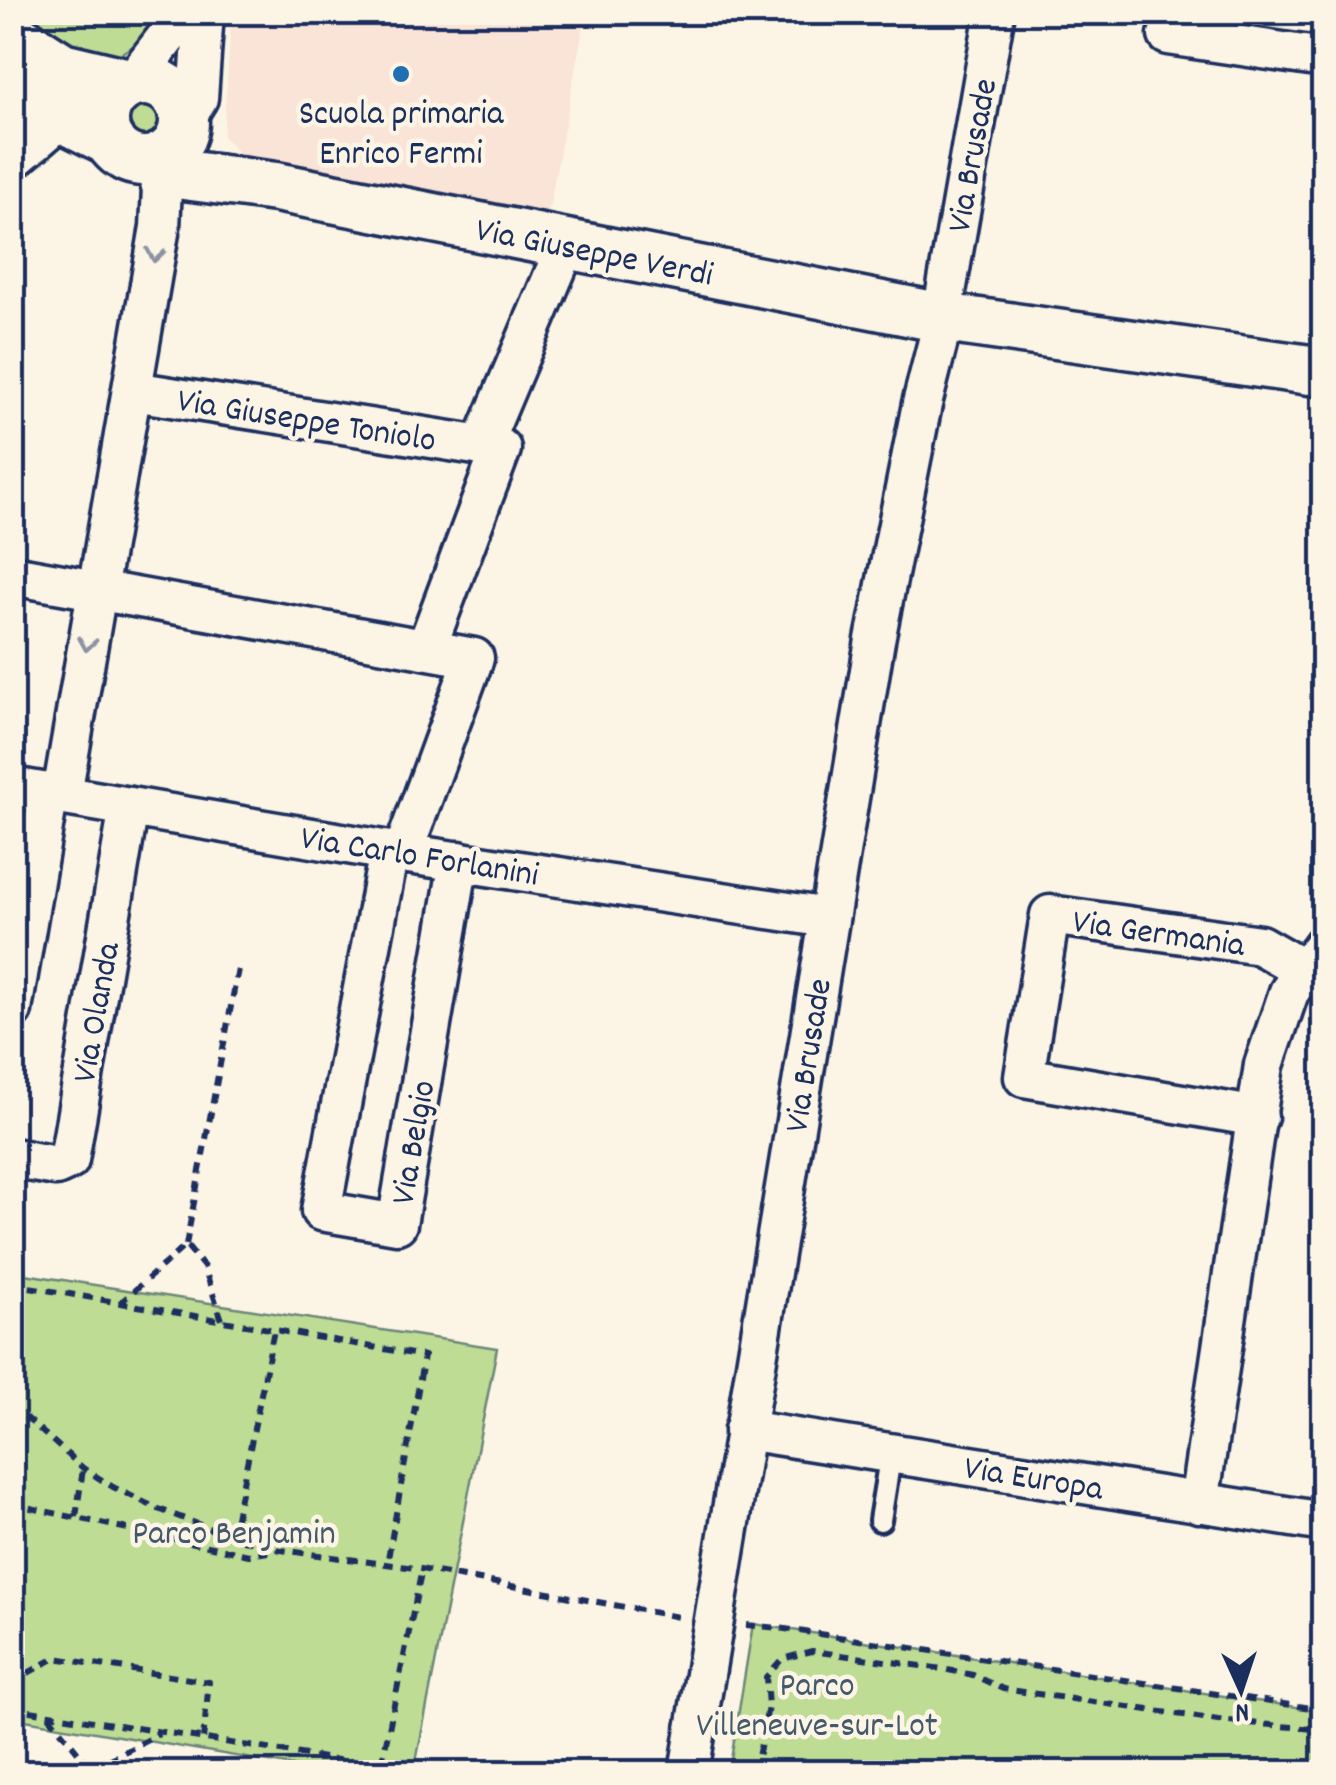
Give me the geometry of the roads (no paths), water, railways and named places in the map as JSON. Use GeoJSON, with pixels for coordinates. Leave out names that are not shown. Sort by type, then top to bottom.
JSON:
{"type":"FeatureCollection","features":[{"type":"Feature","properties":{"kind":"street"},"geometry":{"type":"LineString","coordinates":[[142,124],[180,12]]}},
{"type":"Feature","properties":{"kind":"street"},"geometry":{"type":"LineString","coordinates":[[12,163],[60,152],[142,124],[198,98],[204,12]]}},
{"type":"Feature","properties":{"kind":"street","name":"Via Brusade"},"geometry":{"type":"LineString","coordinates":[[689,1772],[876,640],[922,404],[943,319],[995,12]]}},
{"type":"Feature","properties":{"kind":"street","name":"Via Giuseppe Verdi"},"geometry":{"type":"LineString","coordinates":[[12,35],[142,124],[184,176],[267,186],[943,319],[1324,372]]}},
{"type":"Feature","properties":{"kind":"street"},"geometry":{"type":"LineString","coordinates":[[1168,35],[1324,58]]}},
{"type":"Feature","properties":{"kind":"street","name":"Via Giuseppe Verdi"},"geometry":{"type":"LineString","coordinates":[[12,56],[58,116],[142,124]]}},
{"type":"Feature","properties":{"kind":"street"},"geometry":{"type":"LineString","coordinates":[[12,154],[58,116]]}},
{"type":"Feature","properties":{"kind":"street","name":"Via Giuseppe Toniolo"},"geometry":{"type":"LineString","coordinates":[[41,791],[96,588],[160,227],[162,188],[142,124]]}},
{"type":"Feature","properties":{"kind":"street","name":"Via Giuseppe Toniolo"},"geometry":{"type":"LineString","coordinates":[[482,445],[566,246]]}},
{"type":"Feature","properties":{"kind":"street","name":"Via Giuseppe Toniolo"},"geometry":{"type":"LineString","coordinates":[[132,391],[502,449],[426,649]]}},
{"type":"Feature","properties":{"kind":"street"},"geometry":{"type":"LineString","coordinates":[[12,574],[474,658],[396,852]]}},
{"type":"Feature","properties":{"kind":"street"},"geometry":{"type":"LineString","coordinates":[[12,1010],[41,791]]}},
{"type":"Feature","properties":{"kind":"street","name":"Via Carlo Forlanini"},"geometry":{"type":"LineString","coordinates":[[41,791],[396,852],[828,918]]}},
{"type":"Feature","properties":{"kind":"street","name":"Via Olanda"},"geometry":{"type":"LineString","coordinates":[[12,1158],[56,1166],[69,1160],[129,807]]}},
{"type":"Feature","properties":{"kind":"street","name":"Via Belgio"},"geometry":{"type":"LineString","coordinates":[[396,852],[322,1210],[397,1224],[459,860]]}},
{"type":"Feature","properties":{"kind":"street","name":"Via Germania"},"geometry":{"type":"LineString","coordinates":[[1199,1503],[1271,1040],[1289,992],[1314,957],[1050,915],[1024,1077],[1258,1117]]}},
{"type":"Feature","properties":{"kind":"street","name":"Via Europa"},"geometry":{"type":"LineString","coordinates":[[744,1430],[1324,1522]]}},
{"type":"Feature","properties":{"kind":"lane"},"geometry":{"type":"LineString","coordinates":[[880,1520],[891,1452]]}},
{"type":"Feature","properties":{"kind":"place","name":"Scuola primaria Enrico Fermi"},"geometry":{"type":"Point","coordinates":[401,74]}},
{"type":"Feature","properties":{"kind":"park label","name":"Parco Benjamin"},"geometry":{"type":"Point","coordinates":[234,1531]}},
{"type":"Feature","properties":{"kind":"park label","name":"Parco Villeneuve-sur-Lot"},"geometry":{"type":"Point","coordinates":[817,1703]}}]}
